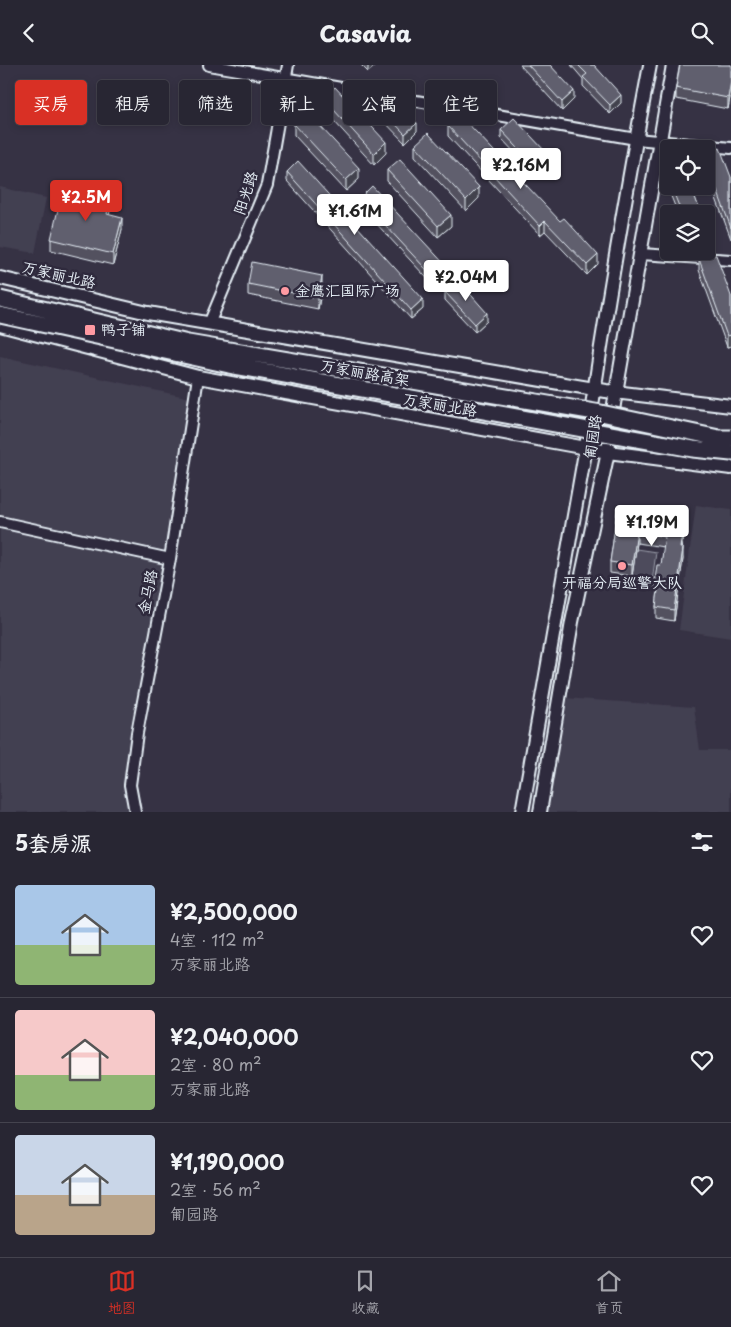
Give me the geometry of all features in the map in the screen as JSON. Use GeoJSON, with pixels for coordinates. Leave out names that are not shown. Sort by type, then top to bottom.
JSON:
{"type":"FeatureCollection","features":[{"type":"Feature","properties":{"kind":"highway","name":"万家丽路高架"},"geometry":{"type":"LineString","coordinates":[[0,299],[188,343],[601,413],[720,438],[731,438]]}},
{"type":"Feature","properties":{"kind":"highway","name":"万家丽路高架"},"geometry":{"type":"LineString","coordinates":[[0,315],[229,365],[693,449],[731,453]]}},
{"type":"Feature","properties":{"kind":"main road","name":"匍园路"},"geometry":{"type":"LineString","coordinates":[[522,812],[650,65]]}},
{"type":"Feature","properties":{"kind":"main road","name":"匍园路"},"geometry":{"type":"LineString","coordinates":[[660,140],[673,65]]}},
{"type":"Feature","properties":{"kind":"main road","name":"匍园路"},"geometry":{"type":"LineString","coordinates":[[540,812],[572,622],[608,452],[660,141]]}},
{"type":"Feature","properties":{"kind":"main road","name":"万家丽北路"},"geometry":{"type":"LineString","coordinates":[[0,278],[148,313],[209,324],[594,389],[731,406]]}},
{"type":"Feature","properties":{"kind":"main road","name":"万家丽北路"},"geometry":{"type":"LineString","coordinates":[[0,325],[198,377],[608,452],[731,468]]}},
{"type":"Feature","properties":{"kind":"street"},"geometry":{"type":"LineString","coordinates":[[209,65],[636,139],[660,141]]}},
{"type":"Feature","properties":{"kind":"street","name":"阳光路"},"geometry":{"type":"LineString","coordinates":[[209,324],[266,185],[288,65]]}},
{"type":"Feature","properties":{"kind":"street"},"geometry":{"type":"LineString","coordinates":[[715,146],[731,148]]}},
{"type":"Feature","properties":{"kind":"street"},"geometry":{"type":"LineString","coordinates":[[641,254],[731,260]]}},
{"type":"Feature","properties":{"kind":"street","name":"金马路"},"geometry":{"type":"LineString","coordinates":[[135,812],[130,785],[170,559],[198,377]]}},
{"type":"Feature","properties":{"kind":"street"},"geometry":{"type":"LineString","coordinates":[[0,522],[170,559]]}},
{"type":"Feature","properties":{"kind":"shaded area"},"geometry":{"type":"Polygon","coordinates":[[[0,187],[46,198],[35,253],[0,247],[0,187]]]}},
{"type":"Feature","properties":{"kind":"shaded area"},"geometry":{"type":"Polygon","coordinates":[[[0,356],[190,398],[168,546],[138,716],[131,812],[0,812],[0,356]]]}},
{"type":"Feature","properties":{"kind":"shaded area"},"geometry":{"type":"Polygon","coordinates":[[[696,505],[731,510],[731,638],[679,630],[696,505]]]}},
{"type":"Feature","properties":{"kind":"shaded area"},"geometry":{"type":"Polygon","coordinates":[[[636,549],[656,552],[651,590],[630,587],[636,549]]]}},
{"type":"Feature","properties":{"kind":"shaded area"},"geometry":{"type":"Polygon","coordinates":[[[564,698],[694,707],[700,750],[731,750],[731,812],[542,812],[564,698]]]}},
{"type":"Feature","properties":{"kind":"building"},"geometry":{"type":"Polygon","coordinates":[[[528,65],[550,65],[574,91],[562,102],[528,65]]]}},
{"type":"Feature","properties":{"kind":"building"},"geometry":{"type":"Polygon","coordinates":[[[578,65],[594,65],[621,95],[610,105],[583,77],[587,74],[578,65]]]}},
{"type":"Feature","properties":{"kind":"building"},"geometry":{"type":"Polygon","coordinates":[[[680,65],[731,65],[728,98],[676,88],[680,65]]]}},
{"type":"Feature","properties":{"kind":"building"},"geometry":{"type":"Polygon","coordinates":[[[335,87],[343,96],[343,120],[333,109],[333,89],[335,87]]]}},
{"type":"Feature","properties":{"kind":"building"},"geometry":{"type":"Polygon","coordinates":[[[514,118],[545,151],[532,163],[501,130],[514,118]]]}},
{"type":"Feature","properties":{"kind":"building"},"geometry":{"type":"Polygon","coordinates":[[[295,125],[319,125],[359,168],[346,180],[295,125]]]}},
{"type":"Feature","properties":{"kind":"building"},"geometry":{"type":"Polygon","coordinates":[[[348,125],[370,125],[386,142],[374,154],[348,125]]]}},
{"type":"Feature","properties":{"kind":"building"},"geometry":{"type":"Polygon","coordinates":[[[396,125],[415,125],[405,134],[396,125]]]}},
{"type":"Feature","properties":{"kind":"building"},"geometry":{"type":"Polygon","coordinates":[[[469,125],[560,221],[564,218],[598,255],[587,265],[545,221],[540,226],[448,126],[469,125]]]}},
{"type":"Feature","properties":{"kind":"building"},"geometry":{"type":"Polygon","coordinates":[[[428,133],[479,187],[466,200],[415,145],[428,133]]]}},
{"type":"Feature","properties":{"kind":"building"},"geometry":{"type":"Polygon","coordinates":[[[720,148],[731,177],[731,228],[715,184],[715,150],[720,148]]]}},
{"type":"Feature","properties":{"kind":"building"},"geometry":{"type":"Polygon","coordinates":[[[400,159],[451,215],[438,226],[387,170],[400,159]]]}},
{"type":"Feature","properties":{"kind":"building"},"geometry":{"type":"Polygon","coordinates":[[[298,161],[423,299],[411,310],[287,172],[298,161]]]}},
{"type":"Feature","properties":{"kind":"building"},"geometry":{"type":"Polygon","coordinates":[[[372,186],[449,269],[437,281],[360,198],[372,186]]]}},
{"type":"Feature","properties":{"kind":"building"},"geometry":{"type":"Polygon","coordinates":[[[63,188],[110,200],[107,214],[122,218],[113,254],[51,239],[63,188]]]}},
{"type":"Feature","properties":{"kind":"building"},"geometry":{"type":"Polygon","coordinates":[[[675,195],[694,195],[698,205],[678,205],[675,195]]]}},
{"type":"Feature","properties":{"kind":"building"},"geometry":{"type":"Polygon","coordinates":[[[715,255],[731,296],[731,335],[727,336],[699,260],[715,260],[715,255]]]}},
{"type":"Feature","properties":{"kind":"building"},"geometry":{"type":"Polygon","coordinates":[[[252,262],[322,276],[318,298],[248,284],[252,262]]]}},
{"type":"Feature","properties":{"kind":"building"},"geometry":{"type":"Polygon","coordinates":[[[458,280],[487,313],[475,324],[445,292],[458,280]]]}},
{"type":"Feature","properties":{"kind":"building","name":"开福分局巡警大队"},"geometry":{"type":"Polygon","coordinates":[[[618,507],[684,517],[680,548],[683,548],[674,610],[656,607],[659,581],[655,580],[657,565],[661,565],[665,537],[637,532],[632,565],[610,562],[618,507]]]}},
{"type":"Feature","properties":{"kind":"place","name":"金鹰汇国际广场"},"geometry":{"type":"Point","coordinates":[285,291]}},
{"type":"Feature","properties":{"kind":"place","name":"鸭子铺"},"geometry":{"type":"Point","coordinates":[90,330]}},
{"type":"Feature","properties":{"kind":"place","name":"开福分局巡警大队"},"geometry":{"type":"Point","coordinates":[622,566]}}]}
